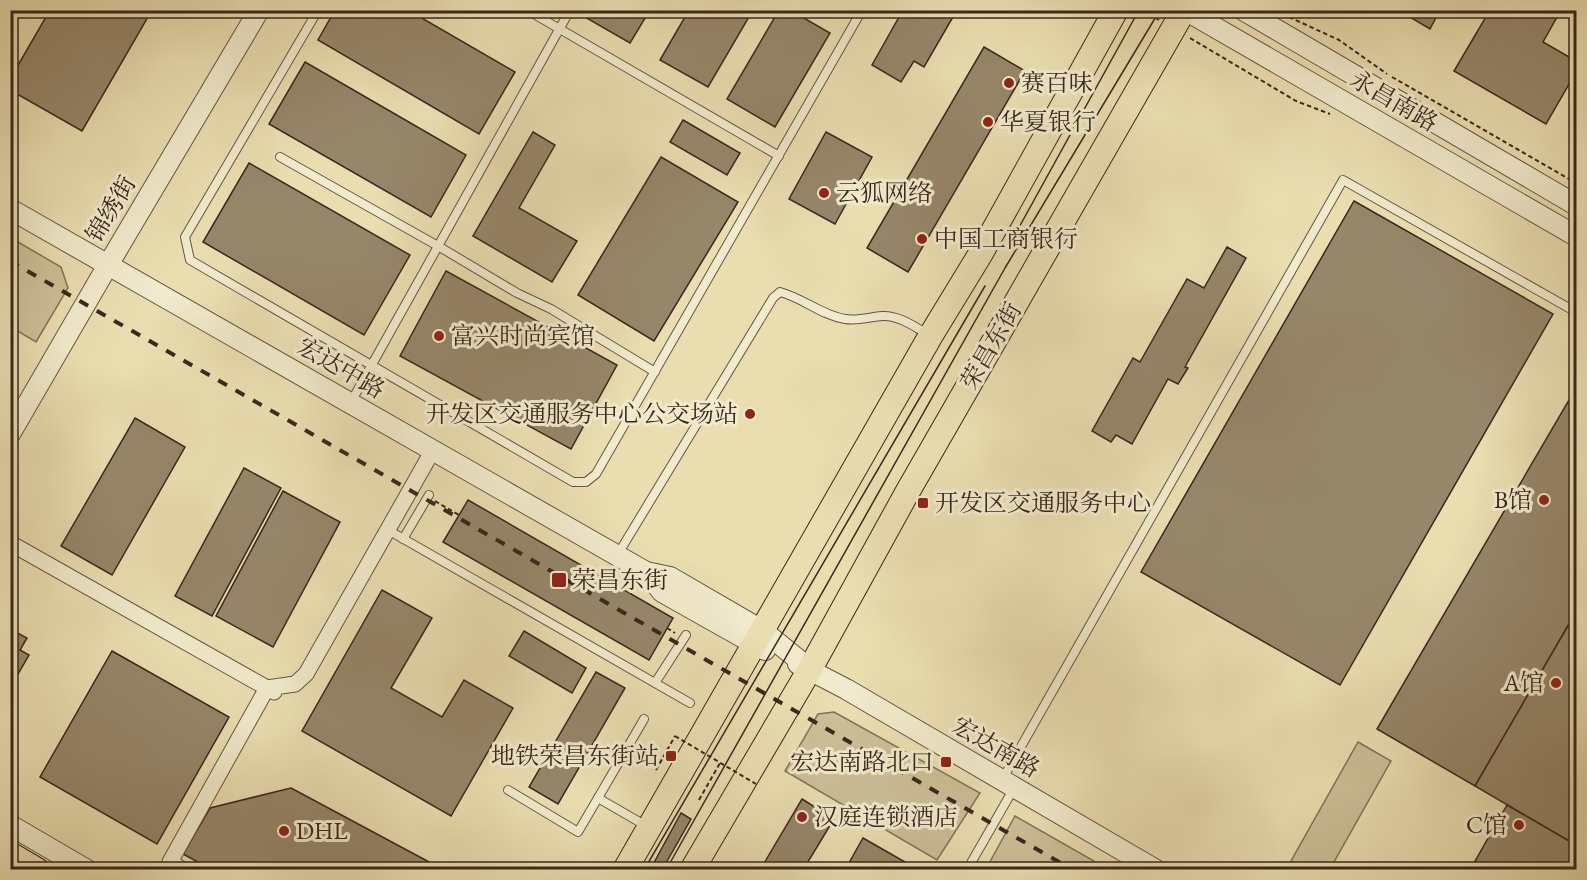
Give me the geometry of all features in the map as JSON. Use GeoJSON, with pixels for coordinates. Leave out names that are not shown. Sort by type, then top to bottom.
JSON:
{"type":"FeatureCollection","features":[{"type":"Feature","properties":{"kind":"main road"},"geometry":{"type":"LineString","coordinates":[[625,870],[931,335],[981,253],[1116,10]]}},
{"type":"Feature","properties":{"kind":"main road","name":"荣昌东街"},"geometry":{"type":"LineString","coordinates":[[692,870],[810,669],[908,491],[1184,10]]}},
{"type":"Feature","properties":{"kind":"main road"},"geometry":{"type":"LineString","coordinates":[[10,854],[36,869]]}},
{"type":"Feature","properties":{"kind":"street","name":"锦绣街"},"geometry":{"type":"LineString","coordinates":[[10,434],[259,10]]}},
{"type":"Feature","properties":{"kind":"street","name":"永昌南路"},"geometry":{"type":"LineString","coordinates":[[1184,10],[1576,236]]}},
{"type":"Feature","properties":{"kind":"street","name":"永昌南路"},"geometry":{"type":"LineString","coordinates":[[1243,10],[1576,205]]}},
{"type":"Feature","properties":{"kind":"street","name":"宏达中路"},"geometry":{"type":"LineString","coordinates":[[10,209],[617,556],[646,572],[670,578],[758,638]]}},
{"type":"Feature","properties":{"kind":"street"},"geometry":{"type":"LineString","coordinates":[[183,870],[170,862],[272,691],[295,684],[306,674],[433,450]]}},
{"type":"Feature","properties":{"kind":"street"},"geometry":{"type":"LineString","coordinates":[[10,543],[272,691]]}},
{"type":"Feature","properties":{"kind":"street","name":"宏达南路"},"geometry":{"type":"LineString","coordinates":[[758,638],[1156,870]]}},
{"type":"Feature","properties":{"kind":"street"},"geometry":{"type":"LineString","coordinates":[[10,826],[36,869]]}},
{"type":"Feature","properties":{"kind":"street"},"geometry":{"type":"LineString","coordinates":[[10,826],[87,870]]}},
{"type":"Feature","properties":{"kind":"lane"},"geometry":{"type":"LineString","coordinates":[[318,10],[185,237],[190,260],[573,482],[586,482],[596,474],[862,10]]}},
{"type":"Feature","properties":{"kind":"lane"},"geometry":{"type":"LineString","coordinates":[[527,10],[779,156]]}},
{"type":"Feature","properties":{"kind":"lane"},"geometry":{"type":"LineString","coordinates":[[350,402],[570,10]]}},
{"type":"Feature","properties":{"kind":"lane"},"geometry":{"type":"LineString","coordinates":[[280,158],[517,293],[551,309],[655,372]]}},
{"type":"Feature","properties":{"kind":"lane"},"geometry":{"type":"LineString","coordinates":[[967,870],[1007,784],[1343,180],[1576,312]]}},
{"type":"Feature","properties":{"kind":"lane"},"geometry":{"type":"LineString","coordinates":[[617,556],[773,298],[780,292],[820,311],[845,319],[863,319],[884,315],[901,319],[931,335]]}},
{"type":"Feature","properties":{"kind":"lane"},"geometry":{"type":"LineString","coordinates":[[403,539],[428,496]]}},
{"type":"Feature","properties":{"kind":"lane"},"geometry":{"type":"LineString","coordinates":[[388,530],[690,703]]}},
{"type":"Feature","properties":{"kind":"lane"},"geometry":{"type":"LineString","coordinates":[[655,683],[686,635]]}},
{"type":"Feature","properties":{"kind":"lane"},"geometry":{"type":"LineString","coordinates":[[508,790],[578,832],[644,719]]}},
{"type":"Feature","properties":{"kind":"lane"},"geometry":{"type":"LineString","coordinates":[[598,798],[649,828]]}},
{"type":"Feature","properties":{"kind":"path"},"geometry":{"type":"LineString","coordinates":[[1286,15],[1339,40],[1385,73],[1576,183]]}},
{"type":"Feature","properties":{"kind":"path"},"geometry":{"type":"LineString","coordinates":[[428,496],[459,515]]}},
{"type":"Feature","properties":{"kind":"path"},"geometry":{"type":"LineString","coordinates":[[656,770],[675,736],[756,784]]}},
{"type":"Feature","properties":{"kind":"path"},"geometry":{"type":"LineString","coordinates":[[699,800],[720,763]]}},
{"type":"Feature","properties":{"kind":"shaded area"},"geometry":{"type":"Polygon","coordinates":[[[11,238],[61,267],[68,288],[36,342],[11,327],[11,238]]]}},
{"type":"Feature","properties":{"kind":"shaded area"},"geometry":{"type":"Polygon","coordinates":[[[834,712],[980,793],[937,860],[785,771],[818,714],[834,712]]]}},
{"type":"Feature","properties":{"kind":"shaded area"},"geometry":{"type":"Polygon","coordinates":[[[1358,742],[1391,761],[1330,869],[1306,869],[1291,861],[1358,742]]]}},
{"type":"Feature","properties":{"kind":"shaded area"},"geometry":{"type":"Polygon","coordinates":[[[1015,816],[1108,869],[986,869],[1015,816]]]}},
{"type":"Feature","properties":{"kind":"building"},"geometry":{"type":"Polygon","coordinates":[[[50,10],[152,10],[82,131],[10,90],[10,79],[50,10]]]}},
{"type":"Feature","properties":{"kind":"building"},"geometry":{"type":"Polygon","coordinates":[[[335,10],[408,10],[515,72],[479,134],[318,40],[335,10]]]}},
{"type":"Feature","properties":{"kind":"building"},"geometry":{"type":"Polygon","coordinates":[[[586,10],[650,10],[630,43],[583,16],[586,10]]]}},
{"type":"Feature","properties":{"kind":"building"},"geometry":{"type":"Polygon","coordinates":[[[689,10],[753,10],[708,87],[660,60],[689,10]]]}},
{"type":"Feature","properties":{"kind":"building"},"geometry":{"type":"Polygon","coordinates":[[[779,10],[790,10],[830,33],[775,127],[727,99],[779,10]]]}},
{"type":"Feature","properties":{"kind":"building"},"geometry":{"type":"Polygon","coordinates":[[[903,10],[957,10],[924,67],[914,61],[901,82],[872,65],[903,10]]]}},
{"type":"Feature","properties":{"kind":"building"},"geometry":{"type":"Polygon","coordinates":[[[1398,10],[1440,10],[1430,29],[1398,10]]]}},
{"type":"Feature","properties":{"kind":"building"},"geometry":{"type":"Polygon","coordinates":[[[1490,10],[1561,10],[1543,42],[1576,61],[1576,72],[1546,124],[1454,71],[1490,10]]]}},
{"type":"Feature","properties":{"kind":"building"},"geometry":{"type":"Polygon","coordinates":[[[984,47],[1025,71],[908,272],[867,248],[984,47]]]}},
{"type":"Feature","properties":{"kind":"building"},"geometry":{"type":"Polygon","coordinates":[[[305,62],[466,155],[431,217],[269,124],[305,62]]]}},
{"type":"Feature","properties":{"kind":"building"},"geometry":{"type":"Polygon","coordinates":[[[683,120],[740,153],[727,175],[670,142],[683,120]]]}},
{"type":"Feature","properties":{"kind":"building"},"geometry":{"type":"Polygon","coordinates":[[[533,132],[555,145],[519,208],[577,241],[552,282],[473,236],[533,132]]]}},
{"type":"Feature","properties":{"kind":"building"},"geometry":{"type":"Polygon","coordinates":[[[826,132],[872,157],[835,224],[789,199],[826,132]]]}},
{"type":"Feature","properties":{"kind":"building"},"geometry":{"type":"Polygon","coordinates":[[[661,157],[738,202],[654,341],[578,295],[661,157]]]}},
{"type":"Feature","properties":{"kind":"building"},"geometry":{"type":"Polygon","coordinates":[[[249,163],[410,255],[364,335],[203,242],[249,163]]]}},
{"type":"Feature","properties":{"kind":"building"},"geometry":{"type":"Polygon","coordinates":[[[1354,201],[1553,314],[1340,685],[1141,572],[1354,201]]]}},
{"type":"Feature","properties":{"kind":"building"},"geometry":{"type":"Polygon","coordinates":[[[1227,247],[1246,258],[1185,367],[1188,368],[1178,384],[1168,379],[1132,444],[1116,435],[1111,442],[1092,431],[1133,358],[1140,362],[1187,279],[1204,288],[1227,247]]]}},
{"type":"Feature","properties":{"kind":"building"},"geometry":{"type":"Polygon","coordinates":[[[446,271],[617,365],[571,449],[400,356],[446,271]]]}},
{"type":"Feature","properties":{"kind":"building","name":"B馆"},"geometry":{"type":"Polygon","coordinates":[[[1576,388],[1576,612],[1475,786],[1377,729],[1576,388]]]}},
{"type":"Feature","properties":{"kind":"building"},"geometry":{"type":"Polygon","coordinates":[[[135,418],[185,447],[112,575],[61,546],[135,418]]]}},
{"type":"Feature","properties":{"kind":"building"},"geometry":{"type":"Polygon","coordinates":[[[244,468],[281,488],[212,616],[175,596],[244,468]]]}},
{"type":"Feature","properties":{"kind":"building"},"geometry":{"type":"Polygon","coordinates":[[[283,491],[340,522],[273,647],[216,616],[283,491]]]}},
{"type":"Feature","properties":{"kind":"building","name":"荣昌东街"},"geometry":{"type":"Polygon","coordinates":[[[468,500],[673,618],[649,660],[443,542],[468,500]]]}},
{"type":"Feature","properties":{"kind":"building"},"geometry":{"type":"Polygon","coordinates":[[[382,590],[432,618],[391,688],[442,717],[464,680],[513,708],[451,816],[302,731],[382,590]]]}},
{"type":"Feature","properties":{"kind":"building","name":"A馆"},"geometry":{"type":"Polygon","coordinates":[[[1576,612],[1576,845],[1475,786],[1576,612]]]}},
{"type":"Feature","properties":{"kind":"building"},"geometry":{"type":"Polygon","coordinates":[[[10,629],[27,638],[20,650],[29,655],[10,688],[10,629]]]}},
{"type":"Feature","properties":{"kind":"building"},"geometry":{"type":"Polygon","coordinates":[[[524,631],[586,668],[572,693],[509,656],[524,631]]]}},
{"type":"Feature","properties":{"kind":"building"},"geometry":{"type":"Polygon","coordinates":[[[112,651],[229,717],[157,844],[40,777],[112,651]]]}},
{"type":"Feature","properties":{"kind":"building"},"geometry":{"type":"Polygon","coordinates":[[[596,672],[625,688],[558,804],[529,787],[596,672]]]}},
{"type":"Feature","properties":{"kind":"building","name":"DHL"},"geometry":{"type":"Polygon","coordinates":[[[291,788],[444,870],[212,870],[183,854],[210,808],[291,788]]]}},
{"type":"Feature","properties":{"kind":"building"},"geometry":{"type":"Polygon","coordinates":[[[802,799],[834,819],[803,870],[760,870],[802,799]]]}},
{"type":"Feature","properties":{"kind":"building","name":"C馆"},"geometry":{"type":"Polygon","coordinates":[[[1507,805],[1576,845],[1576,870],[1470,870],[1507,805]]]}},
{"type":"Feature","properties":{"kind":"building"},"geometry":{"type":"Polygon","coordinates":[[[681,813],[691,819],[662,870],[650,870],[681,813]]]}},
{"type":"Feature","properties":{"kind":"building"},"geometry":{"type":"Polygon","coordinates":[[[863,838],[919,870],[845,870],[863,838]]]}},
{"type":"Feature","properties":{"kind":"tram line"},"geometry":{"type":"LineString","coordinates":[[1017,231],[1139,10]]}},
{"type":"Feature","properties":{"kind":"tram line"},"geometry":{"type":"LineString","coordinates":[[666,870],[1005,268],[1160,10]]}},
{"type":"Feature","properties":{"kind":"tram line"},"geometry":{"type":"LineString","coordinates":[[644,870],[985,286]]}},
{"type":"Feature","properties":{"kind":"railway"},"geometry":{"type":"LineString","coordinates":[[10,261],[1073,870]]}},
{"type":"Feature","properties":{"kind":"place","name":"赛百味"},"geometry":{"type":"Point","coordinates":[1009,83]}},
{"type":"Feature","properties":{"kind":"place","name":"华夏银行"},"geometry":{"type":"Point","coordinates":[988,122]}},
{"type":"Feature","properties":{"kind":"place","name":"云狐网络"},"geometry":{"type":"Point","coordinates":[824,193]}},
{"type":"Feature","properties":{"kind":"place","name":"中国工商银行"},"geometry":{"type":"Point","coordinates":[922,239]}},
{"type":"Feature","properties":{"kind":"place","name":"富兴时尚宾馆"},"geometry":{"type":"Point","coordinates":[439,336]}},
{"type":"Feature","properties":{"kind":"place","name":"开发区交通服务中心公交场站"},"geometry":{"type":"Point","coordinates":[750,414]}},
{"type":"Feature","properties":{"kind":"place","name":"B馆"},"geometry":{"type":"Point","coordinates":[1544,500]}},
{"type":"Feature","properties":{"kind":"place","name":"开发区交通服务中心"},"geometry":{"type":"Point","coordinates":[923,503]}},
{"type":"Feature","properties":{"kind":"place","name":"荣昌东街"},"geometry":{"type":"Point","coordinates":[559,580]}},
{"type":"Feature","properties":{"kind":"place","name":"A馆"},"geometry":{"type":"Point","coordinates":[1556,683]}},
{"type":"Feature","properties":{"kind":"place","name":"地铁荣昌东街站"},"geometry":{"type":"Point","coordinates":[671,756]}},
{"type":"Feature","properties":{"kind":"place","name":"宏达南路北口"},"geometry":{"type":"Point","coordinates":[946,762]}},
{"type":"Feature","properties":{"kind":"place","name":"汉庭连锁酒店"},"geometry":{"type":"Point","coordinates":[802,817]}},
{"type":"Feature","properties":{"kind":"place","name":"C馆"},"geometry":{"type":"Point","coordinates":[1519,825]}},
{"type":"Feature","properties":{"kind":"place","name":"DHL"},"geometry":{"type":"Point","coordinates":[284,831]}}]}
